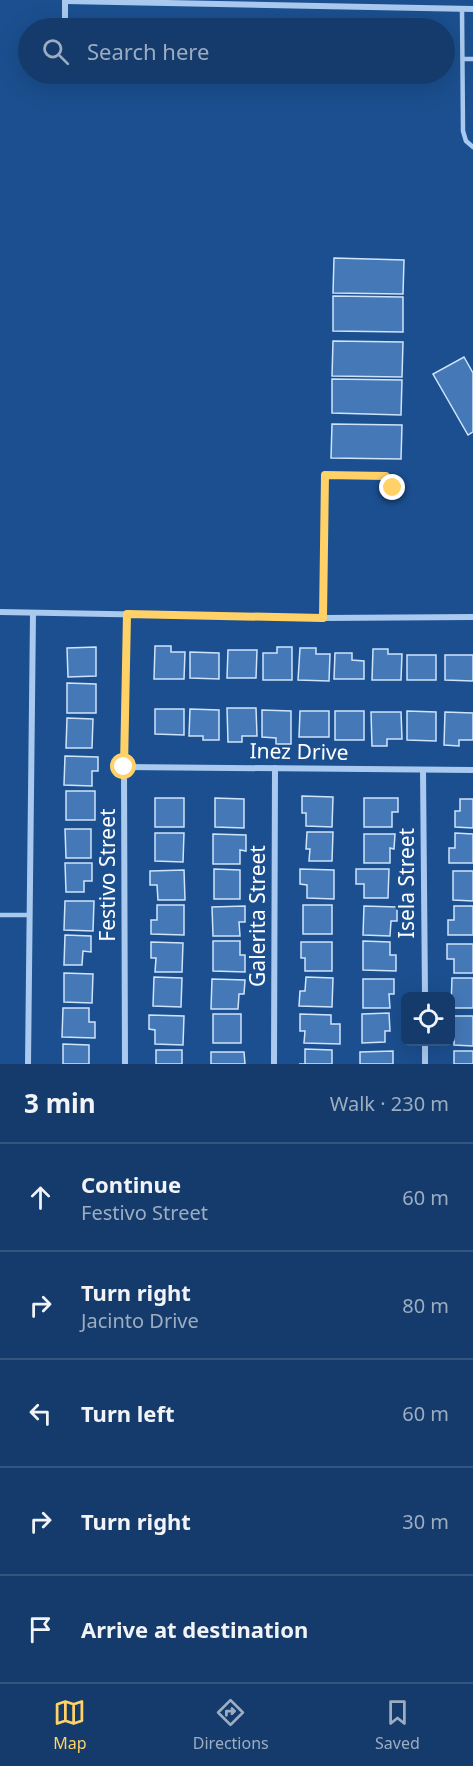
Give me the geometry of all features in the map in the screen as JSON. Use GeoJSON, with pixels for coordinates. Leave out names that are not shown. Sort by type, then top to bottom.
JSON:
{"type":"FeatureCollection","features":[{"type":"Feature","properties":{"kind":"street"},"geometry":{"type":"LineString","coordinates":[[65,18],[65,1],[473,9]]}},
{"type":"Feature","properties":{"kind":"street"},"geometry":{"type":"LineString","coordinates":[[0,612],[323,618],[473,617]]}},
{"type":"Feature","properties":{"kind":"street"},"geometry":{"type":"LineString","coordinates":[[28,1064],[33,613]]}},
{"type":"Feature","properties":{"kind":"street","name":"Festivo Street"},"geometry":{"type":"LineString","coordinates":[[125,1064],[124,767],[127,614]]}},
{"type":"Feature","properties":{"kind":"street","name":"Inez Drive"},"geometry":{"type":"LineString","coordinates":[[124,767],[473,770]]}},
{"type":"Feature","properties":{"kind":"street","name":"Galerita Street"},"geometry":{"type":"LineString","coordinates":[[274,1064],[275,768]]}},
{"type":"Feature","properties":{"kind":"street","name":"Isela Street"},"geometry":{"type":"LineString","coordinates":[[423,770],[424,992]]}},
{"type":"Feature","properties":{"kind":"street"},"geometry":{"type":"LineString","coordinates":[[425,1046],[425,1064]]}},
{"type":"Feature","properties":{"kind":"lane"},"geometry":{"type":"LineString","coordinates":[[462,9],[463,131],[466,141],[473,147]]}},
{"type":"Feature","properties":{"kind":"lane"},"geometry":{"type":"LineString","coordinates":[[462,59],[473,59]]}},
{"type":"Feature","properties":{"kind":"lane"},"geometry":{"type":"LineString","coordinates":[[323,618],[325,475],[386,476],[393,488]]}},
{"type":"Feature","properties":{"kind":"lane"},"geometry":{"type":"LineString","coordinates":[[0,915],[30,915]]}},
{"type":"Feature","properties":{"kind":"building"},"geometry":{"type":"Polygon","coordinates":[[[334,258],[404,260],[403,294],[333,293],[334,258]]]}},
{"type":"Feature","properties":{"kind":"building"},"geometry":{"type":"Polygon","coordinates":[[[333,296],[403,297],[403,332],[333,331],[333,296]]]}},
{"type":"Feature","properties":{"kind":"building"},"geometry":{"type":"Polygon","coordinates":[[[333,341],[403,342],[402,377],[332,376],[333,341]]]}},
{"type":"Feature","properties":{"kind":"building"},"geometry":{"type":"Polygon","coordinates":[[[464,357],[473,373],[473,432],[468,435],[433,374],[464,357]]]}},
{"type":"Feature","properties":{"kind":"building"},"geometry":{"type":"Polygon","coordinates":[[[332,379],[402,380],[401,415],[332,413],[332,379]]]}},
{"type":"Feature","properties":{"kind":"building"},"geometry":{"type":"Polygon","coordinates":[[[332,424],[402,425],[401,459],[331,458],[332,424]]]}},
{"type":"Feature","properties":{"kind":"building"},"geometry":{"type":"Polygon","coordinates":[[[155,646],[171,646],[171,652],[185,652],[184,679],[154,679],[155,646]]]}},
{"type":"Feature","properties":{"kind":"building"},"geometry":{"type":"Polygon","coordinates":[[[96,647],[96,676],[68,677],[67,648],[96,647]]]}},
{"type":"Feature","properties":{"kind":"building"},"geometry":{"type":"Polygon","coordinates":[[[277,647],[292,647],[292,680],[263,680],[263,653],[277,653],[277,647]]]}},
{"type":"Feature","properties":{"kind":"building"},"geometry":{"type":"Polygon","coordinates":[[[300,648],[316,648],[316,654],[330,654],[329,681],[298,680],[300,648]]]}},
{"type":"Feature","properties":{"kind":"building"},"geometry":{"type":"Polygon","coordinates":[[[373,649],[388,649],[388,654],[402,654],[401,680],[372,680],[373,649]]]}},
{"type":"Feature","properties":{"kind":"building"},"geometry":{"type":"Polygon","coordinates":[[[228,650],[257,650],[256,678],[227,678],[228,650]]]}},
{"type":"Feature","properties":{"kind":"building"},"geometry":{"type":"Polygon","coordinates":[[[190,652],[219,653],[219,679],[190,678],[190,652]]]}},
{"type":"Feature","properties":{"kind":"building"},"geometry":{"type":"Polygon","coordinates":[[[335,653],[352,653],[352,660],[364,661],[364,679],[334,679],[335,653]]]}},
{"type":"Feature","properties":{"kind":"building"},"geometry":{"type":"Polygon","coordinates":[[[407,655],[436,655],[436,680],[407,680],[407,655]]]}},
{"type":"Feature","properties":{"kind":"building"},"geometry":{"type":"Polygon","coordinates":[[[445,655],[473,655],[473,681],[445,680],[445,655]]]}},
{"type":"Feature","properties":{"kind":"building"},"geometry":{"type":"Polygon","coordinates":[[[67,683],[96,684],[96,713],[67,713],[67,683]]]}},
{"type":"Feature","properties":{"kind":"building"},"geometry":{"type":"Polygon","coordinates":[[[227,708],[256,708],[257,736],[242,736],[242,742],[228,742],[227,708]]]}},
{"type":"Feature","properties":{"kind":"building"},"geometry":{"type":"Polygon","coordinates":[[[155,709],[184,709],[184,735],[155,734],[155,709]]]}},
{"type":"Feature","properties":{"kind":"building"},"geometry":{"type":"Polygon","coordinates":[[[190,709],[219,710],[219,740],[203,740],[203,736],[189,736],[190,709]]]}},
{"type":"Feature","properties":{"kind":"building"},"geometry":{"type":"Polygon","coordinates":[[[262,710],[291,711],[291,744],[276,744],[276,738],[262,737],[262,710]]]}},
{"type":"Feature","properties":{"kind":"building"},"geometry":{"type":"Polygon","coordinates":[[[300,711],[329,711],[329,737],[299,737],[300,711]]]}},
{"type":"Feature","properties":{"kind":"building"},"geometry":{"type":"Polygon","coordinates":[[[335,711],[364,711],[364,740],[335,740],[335,711]]]}},
{"type":"Feature","properties":{"kind":"building"},"geometry":{"type":"Polygon","coordinates":[[[407,711],[436,712],[436,741],[407,740],[407,711]]]}},
{"type":"Feature","properties":{"kind":"building"},"geometry":{"type":"Polygon","coordinates":[[[371,712],[401,712],[402,739],[387,739],[387,746],[372,746],[371,712]]]}},
{"type":"Feature","properties":{"kind":"building"},"geometry":{"type":"Polygon","coordinates":[[[445,712],[473,713],[473,740],[459,740],[459,746],[444,745],[445,712]]]}},
{"type":"Feature","properties":{"kind":"building"},"geometry":{"type":"Polygon","coordinates":[[[67,718],[93,719],[92,748],[66,748],[67,718]]]}},
{"type":"Feature","properties":{"kind":"building"},"geometry":{"type":"Polygon","coordinates":[[[65,756],[98,757],[98,771],[92,771],[92,786],[64,785],[65,756]]]}},
{"type":"Feature","properties":{"kind":"building"},"geometry":{"type":"Polygon","coordinates":[[[66,791],[95,791],[95,820],[66,820],[66,791]]]}},
{"type":"Feature","properties":{"kind":"building"},"geometry":{"type":"Polygon","coordinates":[[[302,796],[333,797],[332,827],[306,826],[306,813],[302,813],[302,796]]]}},
{"type":"Feature","properties":{"kind":"building"},"geometry":{"type":"Polygon","coordinates":[[[155,798],[184,798],[184,827],[155,827],[155,798]]]}},
{"type":"Feature","properties":{"kind":"building"},"geometry":{"type":"Polygon","coordinates":[[[215,798],[244,799],[244,828],[215,827],[215,798]]]}},
{"type":"Feature","properties":{"kind":"building"},"geometry":{"type":"Polygon","coordinates":[[[364,798],[398,798],[398,812],[392,812],[392,827],[364,827],[364,798]]]}},
{"type":"Feature","properties":{"kind":"building"},"geometry":{"type":"Polygon","coordinates":[[[460,799],[473,799],[473,828],[455,827],[455,811],[460,811],[460,799]]]}},
{"type":"Feature","properties":{"kind":"building"},"geometry":{"type":"Polygon","coordinates":[[[65,829],[91,829],[91,858],[66,858],[65,829]]]}},
{"type":"Feature","properties":{"kind":"building"},"geometry":{"type":"Polygon","coordinates":[[[307,832],[333,832],[332,861],[309,861],[310,849],[306,849],[307,832]]]}},
{"type":"Feature","properties":{"kind":"building"},"geometry":{"type":"Polygon","coordinates":[[[155,833],[184,833],[183,862],[155,861],[155,833]]]}},
{"type":"Feature","properties":{"kind":"building"},"geometry":{"type":"Polygon","coordinates":[[[455,833],[473,834],[473,863],[449,863],[449,848],[455,848],[455,833]]]}},
{"type":"Feature","properties":{"kind":"building"},"geometry":{"type":"Polygon","coordinates":[[[213,834],[246,835],[246,851],[240,850],[240,864],[213,864],[213,834]]]}},
{"type":"Feature","properties":{"kind":"building"},"geometry":{"type":"Polygon","coordinates":[[[364,834],[395,834],[394,849],[390,848],[390,863],[364,863],[364,834]]]}},
{"type":"Feature","properties":{"kind":"building"},"geometry":{"type":"Polygon","coordinates":[[[65,863],[92,863],[92,881],[84,881],[84,892],[66,892],[65,863]]]}},
{"type":"Feature","properties":{"kind":"building"},"geometry":{"type":"Polygon","coordinates":[[[214,869],[240,870],[240,899],[214,899],[214,869]]]}},
{"type":"Feature","properties":{"kind":"building"},"geometry":{"type":"Polygon","coordinates":[[[300,869],[334,870],[334,899],[307,898],[307,885],[300,884],[300,869]]]}},
{"type":"Feature","properties":{"kind":"building"},"geometry":{"type":"Polygon","coordinates":[[[356,869],[389,869],[388,898],[364,898],[364,884],[356,884],[356,869]]]}},
{"type":"Feature","properties":{"kind":"building"},"geometry":{"type":"Polygon","coordinates":[[[184,870],[185,900],[158,900],[157,885],[150,885],[150,871],[184,870]]]}},
{"type":"Feature","properties":{"kind":"building"},"geometry":{"type":"Polygon","coordinates":[[[453,871],[473,871],[473,901],[453,900],[453,871]]]}},
{"type":"Feature","properties":{"kind":"building"},"geometry":{"type":"Polygon","coordinates":[[[65,901],[94,901],[93,931],[64,930],[65,901]]]}},
{"type":"Feature","properties":{"kind":"building"},"geometry":{"type":"Polygon","coordinates":[[[157,905],[184,905],[184,935],[151,934],[151,920],[157,920],[157,905]]]}},
{"type":"Feature","properties":{"kind":"building"},"geometry":{"type":"Polygon","coordinates":[[[303,905],[332,905],[332,934],[303,934],[303,905]]]}},
{"type":"Feature","properties":{"kind":"building"},"geometry":{"type":"Polygon","coordinates":[[[245,906],[245,922],[239,922],[240,936],[213,936],[212,907],[245,906]]]}},
{"type":"Feature","properties":{"kind":"building"},"geometry":{"type":"Polygon","coordinates":[[[364,906],[397,907],[397,921],[391,921],[390,936],[363,935],[364,906]]]}},
{"type":"Feature","properties":{"kind":"building"},"geometry":{"type":"Polygon","coordinates":[[[454,906],[473,906],[473,935],[448,935],[448,920],[454,920],[454,906]]]}},
{"type":"Feature","properties":{"kind":"building"},"geometry":{"type":"Polygon","coordinates":[[[65,935],[91,936],[91,952],[83,951],[82,965],[64,965],[65,935]]]}},
{"type":"Feature","properties":{"kind":"building"},"geometry":{"type":"Polygon","coordinates":[[[213,941],[240,941],[240,955],[245,955],[245,972],[213,971],[213,941]]]}},
{"type":"Feature","properties":{"kind":"building"},"geometry":{"type":"Polygon","coordinates":[[[363,941],[390,942],[390,955],[396,955],[396,971],[363,970],[363,941]]]}},
{"type":"Feature","properties":{"kind":"building"},"geometry":{"type":"Polygon","coordinates":[[[151,942],[183,943],[182,972],[155,972],[156,958],[151,958],[151,942]]]}},
{"type":"Feature","properties":{"kind":"building"},"geometry":{"type":"Polygon","coordinates":[[[301,942],[332,942],[332,971],[305,971],[305,958],[301,958],[301,942]]]}},
{"type":"Feature","properties":{"kind":"building"},"geometry":{"type":"Polygon","coordinates":[[[447,944],[473,944],[473,973],[454,973],[454,959],[447,959],[447,944]]]}},
{"type":"Feature","properties":{"kind":"building"},"geometry":{"type":"Polygon","coordinates":[[[64,973],[93,974],[92,1003],[64,1002],[64,973]]]}},
{"type":"Feature","properties":{"kind":"building"},"geometry":{"type":"Polygon","coordinates":[[[154,977],[182,978],[181,1007],[153,1006],[154,977]]]}},
{"type":"Feature","properties":{"kind":"building"},"geometry":{"type":"Polygon","coordinates":[[[306,977],[333,978],[332,1007],[299,1006],[300,991],[305,991],[306,977]]]}},
{"type":"Feature","properties":{"kind":"building"},"geometry":{"type":"Polygon","coordinates":[[[452,978],[473,978],[473,1008],[455,1008],[455,992],[452,992],[452,978]]]}},
{"type":"Feature","properties":{"kind":"building"},"geometry":{"type":"Polygon","coordinates":[[[212,979],[245,980],[244,994],[239,994],[238,1009],[211,1009],[212,979]]]}},
{"type":"Feature","properties":{"kind":"building"},"geometry":{"type":"Polygon","coordinates":[[[363,979],[394,979],[394,994],[389,994],[390,1008],[363,1008],[363,979]]]}},
{"type":"Feature","properties":{"kind":"building"},"geometry":{"type":"Polygon","coordinates":[[[63,1008],[89,1008],[89,1022],[95,1022],[95,1038],[62,1037],[63,1008]]]}},
{"type":"Feature","properties":{"kind":"building"},"geometry":{"type":"Polygon","coordinates":[[[389,1013],[390,1031],[385,1031],[385,1042],[362,1043],[362,1014],[389,1013]]]}},
{"type":"Feature","properties":{"kind":"building"},"geometry":{"type":"Polygon","coordinates":[[[213,1014],[241,1014],[241,1043],[213,1043],[213,1014]]]}},
{"type":"Feature","properties":{"kind":"building"},"geometry":{"type":"Polygon","coordinates":[[[300,1014],[331,1015],[331,1024],[340,1024],[340,1044],[304,1043],[305,1031],[300,1031],[300,1014]]]}},
{"type":"Feature","properties":{"kind":"building"},"geometry":{"type":"Polygon","coordinates":[[[149,1015],[184,1016],[183,1045],[155,1044],[155,1030],[149,1029],[149,1015]]]}},
{"type":"Feature","properties":{"kind":"building"},"geometry":{"type":"Polygon","coordinates":[[[455,1016],[473,1016],[473,1046],[455,1045],[455,1016]]]}},
{"type":"Feature","properties":{"kind":"building"},"geometry":{"type":"Polygon","coordinates":[[[63,1044],[89,1045],[89,1064],[63,1064],[63,1044]]]}},
{"type":"Feature","properties":{"kind":"building"},"geometry":{"type":"Polygon","coordinates":[[[305,1049],[332,1050],[332,1064],[305,1064],[305,1049]]]}},
{"type":"Feature","properties":{"kind":"building"},"geometry":{"type":"Polygon","coordinates":[[[156,1050],[182,1050],[182,1064],[156,1064],[156,1050]]]}},
{"type":"Feature","properties":{"kind":"building"},"geometry":{"type":"Polygon","coordinates":[[[393,1051],[393,1064],[360,1064],[360,1052],[393,1051]]]}},
{"type":"Feature","properties":{"kind":"building"},"geometry":{"type":"Polygon","coordinates":[[[454,1051],[473,1051],[473,1064],[454,1064],[454,1051]]]}},
{"type":"Feature","properties":{"kind":"building"},"geometry":{"type":"Polygon","coordinates":[[[211,1052],[244,1052],[245,1064],[211,1064],[211,1052]]]}},
{"type":"Feature","properties":{"kind":"route"},"geometry":{"type":"LineString","coordinates":[[124,767],[127,614],[323,618],[325,475],[386,476],[393,488]]}}]}
